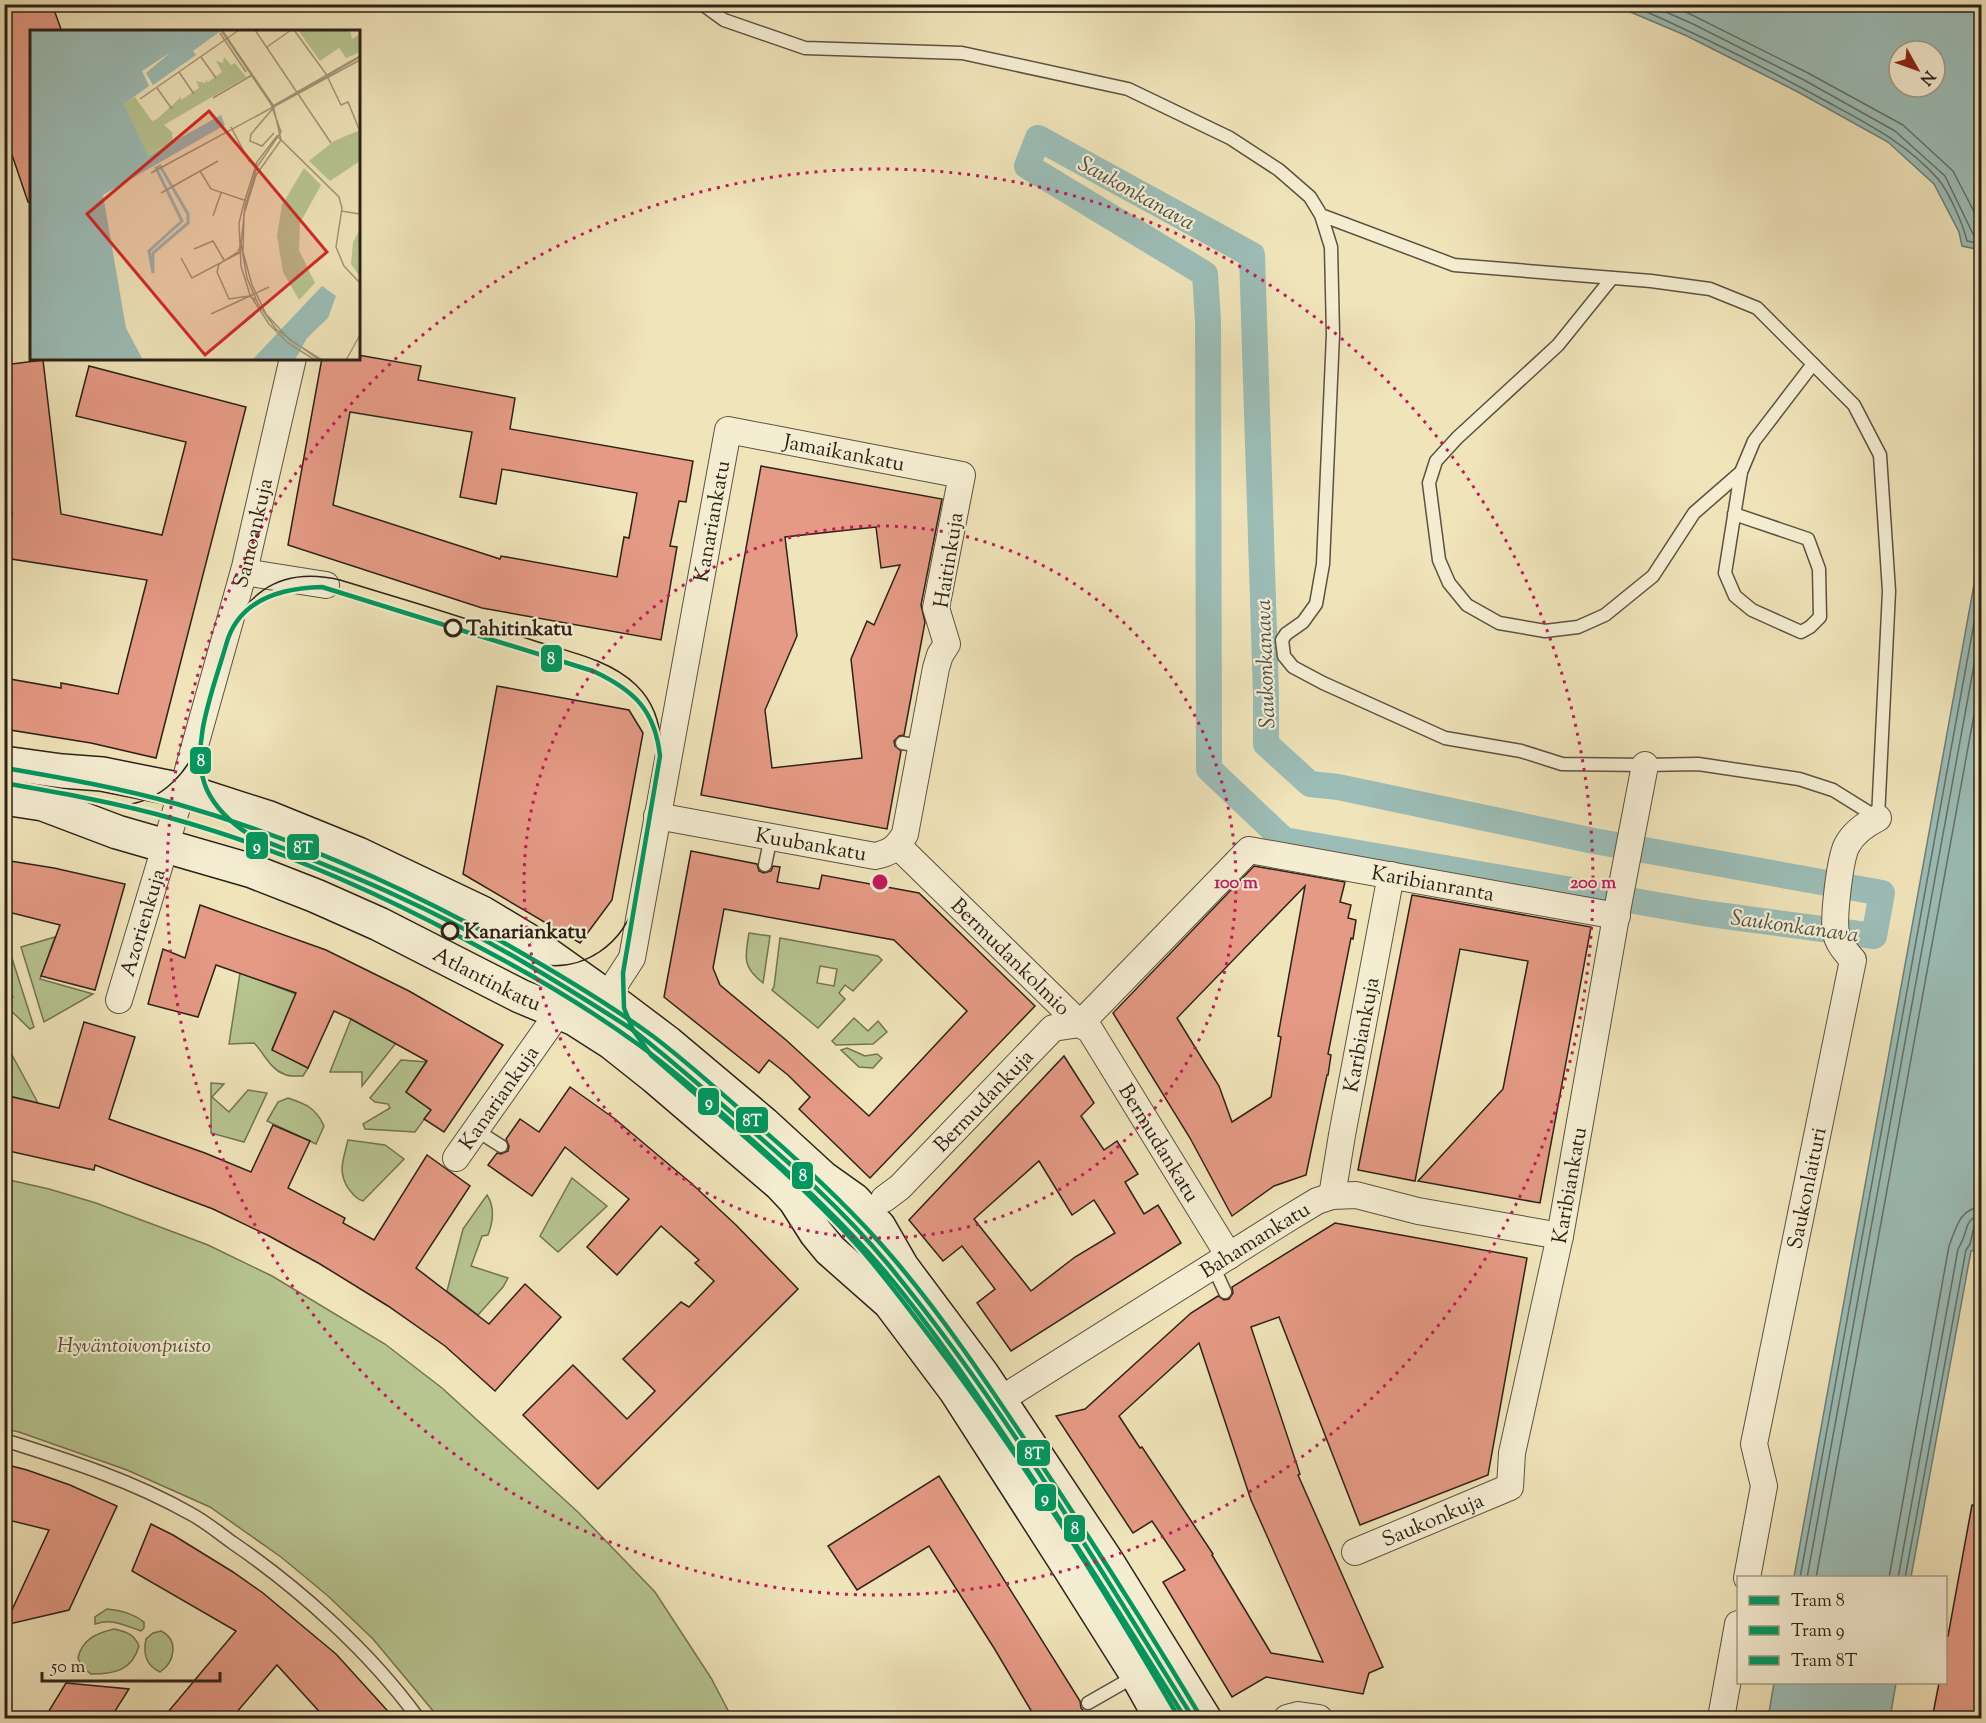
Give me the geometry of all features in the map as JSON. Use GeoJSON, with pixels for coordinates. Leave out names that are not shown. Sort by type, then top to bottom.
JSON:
{"type":"FeatureCollection","features":[{"type":"Feature","properties":{"kind":"street","name":"Samoankuja"},"geometry":{"type":"LineString","coordinates":[[165,844],[244,572],[293,360]]}},
{"type":"Feature","properties":{"kind":"street","name":"Jamaikankatu"},"geometry":{"type":"LineString","coordinates":[[728,430],[962,475]]}},
{"type":"Feature","properties":{"kind":"street","name":"Kanariankatu"},"geometry":{"type":"LineString","coordinates":[[588,1026],[595,988],[632,958],[728,430]]}},
{"type":"Feature","properties":{"kind":"street","name":"Haitinkuja"},"geometry":{"type":"LineString","coordinates":[[947,644],[936,608],[962,475]]}},
{"type":"Feature","properties":{"kind":"street"},"geometry":{"type":"LineString","coordinates":[[244,572],[326,585]]}},
{"type":"Feature","properties":{"kind":"street","name":"Kuubankatu"},"geometry":{"type":"LineString","coordinates":[[657,816],[875,856],[887,854],[898,846],[905,834],[912,744],[940,655],[947,644]]}},
{"type":"Feature","properties":{"kind":"street","name":"Atlantinkatu"},"geometry":{"type":"LineString","coordinates":[[4,763],[102,774],[182,790],[270,818],[378,863],[482,913],[527,940],[595,988],[684,1056],[816,1172],[854,1200],[879,1227],[985,1410],[1069,1567],[1137,1675],[1161,1719]]}},
{"type":"Feature","properties":{"kind":"street","name":"Karibiankatu"},"geometry":{"type":"LineString","coordinates":[[1510,1487],[1512,1453],[1560,1236],[1645,765]]}},
{"type":"Feature","properties":{"kind":"street","name":"Atlantinkatu"},"geometry":{"type":"LineString","coordinates":[[4,798],[43,804],[109,829],[242,868],[316,896],[379,924],[520,996],[588,1026],[679,1097],[795,1200],[830,1250],[890,1303],[956,1392],[985,1410],[1108,1563],[1204,1719]]}},
{"type":"Feature","properties":{"kind":"street","name":"Saukonlaituri"},"geometry":{"type":"LineString","coordinates":[[1747,1576],[1764,1486],[1754,1444],[1853,960],[1843,948],[1836,934],[1834,912],[1842,865],[1846,845],[1862,826],[1878,818]]}},
{"type":"Feature","properties":{"kind":"street","name":"Azorienkuja"},"geometry":{"type":"LineString","coordinates":[[119,1000],[165,844]]}},
{"type":"Feature","properties":{"kind":"street","name":"Bermudankolmio"},"geometry":{"type":"LineString","coordinates":[[898,846],[1085,1027],[1249,850]]}},
{"type":"Feature","properties":{"kind":"street","name":"Karibianranta"},"geometry":{"type":"LineString","coordinates":[[1249,850],[1617,914]]}},
{"type":"Feature","properties":{"kind":"street","name":"Karibiankuja"},"geometry":{"type":"LineString","coordinates":[[1332,1196],[1391,875]]}},
{"type":"Feature","properties":{"kind":"street","name":"Kanariankuja"},"geometry":{"type":"LineString","coordinates":[[456,1158],[559,1012],[595,988]]}},
{"type":"Feature","properties":{"kind":"street","name":"Bermudankuja"},"geometry":{"type":"LineString","coordinates":[[884,1199],[900,1187],[1053,1028],[1085,1027]]}},
{"type":"Feature","properties":{"kind":"street","name":"Bermudankatu"},"geometry":{"type":"LineString","coordinates":[[1085,1027],[1221,1261]]}},
{"type":"Feature","properties":{"kind":"street","name":"Bahamankatu"},"geometry":{"type":"LineString","coordinates":[[985,1410],[1317,1201],[1332,1196],[1356,1196],[1418,1211],[1560,1236]]}},
{"type":"Feature","properties":{"kind":"street","name":"Saukonkuja"},"geometry":{"type":"LineString","coordinates":[[1355,1552],[1510,1487]]}},
{"type":"Feature","properties":{"kind":"street"},"geometry":{"type":"LineString","coordinates":[[1721,1719],[1737,1630]]}},
{"type":"Feature","properties":{"kind":"street"},"geometry":{"type":"LineString","coordinates":[[1287,1719],[1298,1714],[1319,1719]]}},
{"type":"Feature","properties":{"kind":"lane"},"geometry":{"type":"LineString","coordinates":[[702,4],[724,20],[805,48],[962,53],[1128,89],[1230,138],[1279,170],[1310,197],[1321,216],[1331,247],[1333,334],[1323,564],[1316,604],[1303,622],[1281,640],[1284,656],[1293,667],[1323,683],[1445,738],[1521,751],[1562,764],[1698,764],[1799,779],[1833,790],[1878,818],[1889,591],[1880,455],[1854,405],[1757,308],[1710,289],[1612,278],[1454,265],[1321,216]]}},
{"type":"Feature","properties":{"kind":"lane"},"geometry":{"type":"LineString","coordinates":[[1612,278],[1558,345],[1456,438],[1436,461],[1429,483],[1439,560],[1449,583],[1467,605],[1499,623],[1545,631],[1578,627],[1605,615],[1653,576],[1694,513],[1741,472]]}},
{"type":"Feature","properties":{"kind":"lane"},"geometry":{"type":"LineString","coordinates":[[1734,514],[1808,539],[1819,569],[1820,617],[1810,627],[1801,632],[1752,610],[1735,596],[1725,573],[1734,514],[1741,472],[1754,441],[1813,364]]}},
{"type":"Feature","properties":{"kind":"lane"},"geometry":{"type":"LineString","coordinates":[[765,865],[771,837]]}},
{"type":"Feature","properties":{"kind":"lane"},"geometry":{"type":"LineString","coordinates":[[476,1130],[501,1146]]}},
{"type":"Feature","properties":{"kind":"lane"},"geometry":{"type":"LineString","coordinates":[[1221,1261],[1225,1292]]}},
{"type":"Feature","properties":{"kind":"lane"},"geometry":{"type":"LineString","coordinates":[[4,1440],[65,1458],[146,1491],[193,1515],[260,1561],[320,1611],[385,1677],[418,1719]]}},
{"type":"Feature","properties":{"kind":"lane"},"geometry":{"type":"LineString","coordinates":[[1088,1703],[1137,1675]]}},
{"type":"Feature","properties":{"kind":"green space"},"geometry":{"type":"Polygon","coordinates":[[[749,933],[770,936],[763,983],[748,966],[746,955],[749,933]]]}},
{"type":"Feature","properties":{"kind":"green space"},"geometry":{"type":"Polygon","coordinates":[[[55,937],[40,979],[93,994],[44,1022],[21,947],[55,937]]]}},
{"type":"Feature","properties":{"kind":"green space"},"geometry":{"type":"Polygon","coordinates":[[[780,938],[878,956],[882,960],[853,991],[845,985],[839,993],[845,999],[818,1028],[772,990],[780,938]],[[820,966],[817,983],[834,986],[837,969],[820,966]]]}},
{"type":"Feature","properties":{"kind":"green space"},"geometry":{"type":"Polygon","coordinates":[[[5,946],[9,949],[34,1027],[30,1029],[5,1005],[13,997],[5,984],[5,946]]]}},
{"type":"Feature","properties":{"kind":"green space"},"geometry":{"type":"Polygon","coordinates":[[[240,973],[296,994],[272,1049],[308,1068],[303,1076],[288,1076],[279,1072],[254,1043],[229,1044],[240,973]]]}},
{"type":"Feature","properties":{"kind":"green space"},"geometry":{"type":"Polygon","coordinates":[[[854,1018],[868,1031],[878,1021],[887,1032],[873,1044],[836,1045],[832,1041],[854,1018]]]}},
{"type":"Feature","properties":{"kind":"green space"},"geometry":{"type":"Polygon","coordinates":[[[351,1019],[396,1043],[362,1086],[362,1072],[330,1072],[351,1019]]]}},
{"type":"Feature","properties":{"kind":"green space"},"geometry":{"type":"Polygon","coordinates":[[[5,1042],[38,1103],[5,1095],[5,1042]]]}},
{"type":"Feature","properties":{"kind":"green space"},"geometry":{"type":"Polygon","coordinates":[[[847,1048],[865,1056],[877,1054],[882,1058],[873,1068],[859,1067],[841,1050],[847,1048]]]}},
{"type":"Feature","properties":{"kind":"green space"},"geometry":{"type":"Polygon","coordinates":[[[401,1060],[426,1062],[406,1092],[431,1110],[415,1132],[365,1129],[363,1124],[390,1108],[388,1104],[375,1102],[370,1098],[401,1060]]]}},
{"type":"Feature","properties":{"kind":"green space"},"geometry":{"type":"Polygon","coordinates":[[[211,1083],[224,1084],[212,1097],[229,1112],[248,1090],[267,1093],[244,1142],[211,1133],[211,1083]]]}},
{"type":"Feature","properties":{"kind":"green space"},"geometry":{"type":"Polygon","coordinates":[[[288,1098],[300,1102],[318,1115],[324,1126],[316,1144],[267,1121],[278,1102],[288,1098]]]}},
{"type":"Feature","properties":{"kind":"green space"},"geometry":{"type":"Polygon","coordinates":[[[348,1140],[385,1145],[404,1159],[363,1201],[348,1188],[343,1176],[342,1164],[348,1140]]]}},
{"type":"Feature","properties":{"kind":"green space"},"geometry":{"type":"Polygon","coordinates":[[[572,1178],[607,1206],[558,1252],[540,1236],[572,1178]]]}},
{"type":"Feature","properties":{"kind":"green space","name":"Hyväntoivonpuisto"},"geometry":{"type":"Polygon","coordinates":[[[5,1179],[96,1203],[208,1245],[272,1276],[385,1344],[442,1388],[579,1513],[655,1592],[711,1678],[732,1718],[439,1718],[373,1639],[328,1596],[281,1557],[210,1507],[127,1470],[5,1429],[5,1179]]]}},
{"type":"Feature","properties":{"kind":"green space"},"geometry":{"type":"Polygon","coordinates":[[[487,1195],[492,1210],[491,1225],[488,1235],[482,1236],[471,1266],[508,1278],[478,1315],[447,1291],[463,1229],[487,1195]]]}},
{"type":"Feature","properties":{"kind":"green space"},"geometry":{"type":"Polygon","coordinates":[[[107,1609],[122,1611],[136,1617],[144,1622],[144,1628],[141,1631],[113,1622],[95,1624],[95,1617],[107,1609]]]}},
{"type":"Feature","properties":{"kind":"green space"},"geometry":{"type":"Polygon","coordinates":[[[114,1629],[135,1639],[139,1646],[136,1654],[127,1666],[121,1669],[114,1672],[91,1674],[82,1667],[78,1658],[80,1651],[91,1638],[114,1629]]]}},
{"type":"Feature","properties":{"kind":"green space"},"geometry":{"type":"Polygon","coordinates":[[[161,1631],[171,1640],[173,1651],[169,1663],[160,1672],[148,1662],[145,1649],[146,1639],[153,1633],[161,1631]]]}},
{"type":"Feature","properties":{"kind":"water"},"geometry":{"type":"Polygon","coordinates":[[[1614,5],[1981,5],[1981,250],[1962,246],[1959,232],[1934,184],[1888,142],[1798,92],[1687,36],[1614,5]]]}},
{"type":"Feature","properties":{"kind":"water"},"geometry":{"type":"Polygon","coordinates":[[[1981,546],[1981,1214],[1975,1250],[1971,1251],[1911,1576],[1794,1576],[1981,546]]]}},
{"type":"Feature","properties":{"kind":"water"},"geometry":{"type":"Polygon","coordinates":[[[1774,1684],[1896,1684],[1890,1718],[1768,1718],[1774,1684]]]}},
{"type":"Feature","properties":{"kind":"building"},"geometry":{"type":"Polygon","coordinates":[[[4,4],[52,4],[61,30],[30,30],[30,202],[28,202],[8,143],[4,114],[4,4]]]}},
{"type":"Feature","properties":{"kind":"building"},"geometry":{"type":"Polygon","coordinates":[[[360,355],[421,366],[418,380],[515,398],[510,429],[693,461],[686,502],[679,501],[670,546],[677,547],[661,640],[482,608],[288,545],[322,360],[360,360],[360,355]],[[350,412],[333,505],[500,559],[501,556],[617,577],[624,537],[629,538],[637,493],[502,469],[496,504],[460,497],[472,432],[350,412]]]}},
{"type":"Feature","properties":{"kind":"building"},"geometry":{"type":"Polygon","coordinates":[[[43,360],[61,514],[162,535],[186,442],[76,416],[89,366],[246,407],[156,758],[91,743],[4,729],[4,678],[61,688],[61,683],[118,694],[147,580],[5,558],[12,514],[4,453],[4,365],[43,360]]]}},
{"type":"Feature","properties":{"kind":"building"},"geometry":{"type":"Polygon","coordinates":[[[761,466],[942,499],[921,605],[925,622],[904,735],[894,741],[895,746],[901,751],[887,829],[701,795],[761,466]],[[876,527],[785,537],[797,636],[765,710],[772,768],[862,758],[851,659],[867,621],[874,625],[900,565],[881,568],[876,527]]]}},
{"type":"Feature","properties":{"kind":"building"},"geometry":{"type":"Polygon","coordinates":[[[497,686],[629,710],[643,733],[612,900],[580,943],[463,874],[497,686]]]}},
{"type":"Feature","properties":{"kind":"building"},"geometry":{"type":"Polygon","coordinates":[[[691,851],[757,864],[759,871],[764,873],[771,871],[773,866],[780,867],[777,882],[819,889],[822,875],[919,893],[1035,1006],[870,1178],[799,1109],[810,1097],[788,1075],[769,1060],[759,1073],[664,997],[691,851]],[[724,909],[713,968],[720,985],[786,1040],[869,1116],[967,1011],[894,940],[724,909]]]}},
{"type":"Feature","properties":{"kind":"building"},"geometry":{"type":"Polygon","coordinates":[[[4,860],[54,868],[125,884],[95,990],[41,976],[60,925],[4,911],[4,860]]]}},
{"type":"Feature","properties":{"kind":"building"},"geometry":{"type":"Polygon","coordinates":[[[1254,866],[1345,882],[1340,902],[1351,905],[1348,918],[1356,920],[1328,1054],[1331,1055],[1328,1075],[1306,1175],[1274,1186],[1232,1216],[1190,1138],[1113,1013],[1254,866]],[[1305,886],[1177,1018],[1219,1086],[1232,1122],[1271,1097],[1281,1037],[1278,1036],[1305,886]]]}},
{"type":"Feature","properties":{"kind":"building"},"geometry":{"type":"Polygon","coordinates":[[[1412,895],[1591,927],[1540,1203],[1418,1181],[1503,1089],[1528,961],[1460,949],[1415,1181],[1358,1170],[1412,895]]]}},
{"type":"Feature","properties":{"kind":"building"},"geometry":{"type":"Polygon","coordinates":[[[200,905],[326,950],[409,991],[503,1045],[444,1132],[424,1119],[431,1110],[406,1092],[427,1061],[351,1019],[334,1011],[308,1068],[272,1050],[296,993],[216,965],[198,1017],[148,1004],[163,949],[185,958],[200,905]]]}},
{"type":"Feature","properties":{"kind":"building"},"geometry":{"type":"Polygon","coordinates":[[[84,1022],[135,1037],[109,1119],[251,1172],[273,1125],[310,1141],[288,1188],[345,1218],[343,1223],[374,1240],[427,1155],[470,1186],[416,1268],[489,1324],[525,1284],[561,1317],[495,1391],[445,1346],[388,1306],[269,1236],[213,1209],[95,1165],[94,1170],[4,1150],[4,1095],[59,1108],[84,1022]]]}},
{"type":"Feature","properties":{"kind":"building"},"geometry":{"type":"Polygon","coordinates":[[[1064,1056],[1094,1103],[1081,1116],[1104,1150],[1117,1141],[1138,1174],[1125,1182],[1144,1214],[1158,1205],[1181,1243],[1011,1351],[977,1303],[995,1289],[962,1246],[943,1261],[909,1220],[1064,1056]],[[1039,1161],[974,1219],[1031,1291],[1075,1257],[1115,1233],[1094,1200],[1072,1215],[1039,1161]]]}},
{"type":"Feature","properties":{"kind":"building"},"geometry":{"type":"Polygon","coordinates":[[[570,1087],[615,1119],[691,1183],[736,1225],[798,1289],[598,1489],[523,1415],[573,1365],[627,1419],[655,1391],[623,1359],[681,1302],[689,1307],[714,1281],[695,1263],[699,1260],[661,1226],[617,1275],[587,1247],[629,1199],[565,1147],[532,1196],[488,1165],[497,1153],[508,1151],[509,1146],[506,1139],[520,1119],[539,1132],[570,1087]]]}},
{"type":"Feature","properties":{"kind":"building"},"geometry":{"type":"Polygon","coordinates":[[[1335,1223],[1527,1258],[1488,1475],[1360,1525],[1279,1317],[1251,1327],[1300,1474],[1298,1475],[1383,1667],[1369,1673],[1363,1694],[1266,1677],[1232,1697],[1163,1582],[1185,1570],[1152,1521],[1133,1533],[1056,1416],[1085,1409],[1191,1313],[1218,1296],[1224,1300],[1229,1299],[1233,1293],[1232,1287],[1335,1223]],[[1199,1343],[1119,1416],[1213,1554],[1271,1653],[1323,1662],[1251,1500],[1199,1343]]]}},
{"type":"Feature","properties":{"kind":"building"},"geometry":{"type":"Polygon","coordinates":[[[4,1464],[70,1485],[117,1506],[69,1610],[5,1625],[49,1530],[4,1519],[4,1464]]]}},
{"type":"Feature","properties":{"kind":"building"},"geometry":{"type":"Polygon","coordinates":[[[939,1476],[1080,1701],[1081,1708],[1091,1719],[1036,1719],[929,1546],[857,1590],[828,1546],[939,1476]]]}},
{"type":"Feature","properties":{"kind":"building"},"geometry":{"type":"Polygon","coordinates":[[[1972,1505],[1982,1506],[1982,1701],[1978,1719],[1932,1719],[1939,1684],[1947,1684],[1948,1636],[1972,1505]]]}},
{"type":"Feature","properties":{"kind":"building"},"geometry":{"type":"Polygon","coordinates":[[[151,1524],[173,1535],[263,1593],[336,1654],[395,1719],[326,1719],[277,1665],[236,1713],[168,1712],[236,1631],[132,1571],[151,1524]]]}},
{"type":"Feature","properties":{"kind":"building"},"geometry":{"type":"Polygon","coordinates":[[[66,1683],[129,1689],[110,1719],[44,1719],[66,1683]]]}},
{"type":"Feature","properties":{"kind":"waterway","name":"Saukonkanava"},"geometry":{"type":"LineString","coordinates":[[1038,138],[1252,255],[1266,744],[1310,784],[1338,787],[1594,841],[1882,893],[1874,936],[1703,913],[1284,840],[1209,769],[1208,320],[1205,274],[1027,166],[1038,138]]}},
{"type":"Feature","properties":{"kind":"tram line"},"geometry":{"type":"LineString","coordinates":[[222,657],[238,618],[249,602],[263,590],[297,577],[340,580],[573,652],[600,662],[625,676],[644,694],[656,715],[661,749],[658,773]]}},
{"type":"Feature","properties":{"kind":"tram line","name":"8"},"geometry":{"type":"LineString","coordinates":[[322,587],[593,671],[620,686],[640,703],[653,726],[660,756],[623,973],[624,1008],[633,1030],[547,976],[428,910],[247,833],[229,819],[214,802],[202,774],[201,737],[210,699],[232,630],[240,617],[263,600],[291,590],[322,587]]}},
{"type":"Feature","properties":{"kind":"tram line"},"geometry":{"type":"LineString","coordinates":[[95,803],[109,805],[137,803],[162,791],[190,761],[201,736]]}},
{"type":"Feature","properties":{"kind":"tram line","name":"8T"},"geometry":{"type":"LineString","coordinates":[[5,768],[156,798],[260,831],[342,863],[499,940],[597,998],[668,1048],[723,1094],[831,1192],[863,1224],[912,1281],[966,1353],[1033,1452],[1199,1714]]}},
{"type":"Feature","properties":{"kind":"tram line","name":"9"},"geometry":{"type":"LineString","coordinates":[[4,783],[153,813],[256,845],[337,877],[454,933],[530,975],[639,1045],[697,1092],[787,1171],[852,1234],[901,1291],[954,1362],[1004,1435],[1185,1718]]}},
{"type":"Feature","properties":{"kind":"tram line"},"geometry":{"type":"LineString","coordinates":[[502,950],[537,964],[554,966],[586,959],[600,952],[612,942],[630,915],[636,899]]}},
{"type":"Feature","properties":{"kind":"tram line","name":"8"},"geometry":{"type":"LineString","coordinates":[[633,1030],[798,1171],[835,1206],[887,1263],[970,1372],[1009,1428],[1193,1718]]}},
{"type":"Feature","properties":{"kind":"tram line","name":"8"},"geometry":{"type":"LineString","coordinates":[[633,1030],[651,1055],[809,1195],[858,1246],[886,1280],[965,1383],[1030,1477],[1091,1572],[1179,1718]]}},
{"type":"Feature","properties":{"kind":"place","name":"Tahitinkatu"},"geometry":{"type":"Point","coordinates":[453,628]}},
{"type":"Feature","properties":{"kind":"place","name":"Kanariankatu"},"geometry":{"type":"Point","coordinates":[450,931]}}]}
